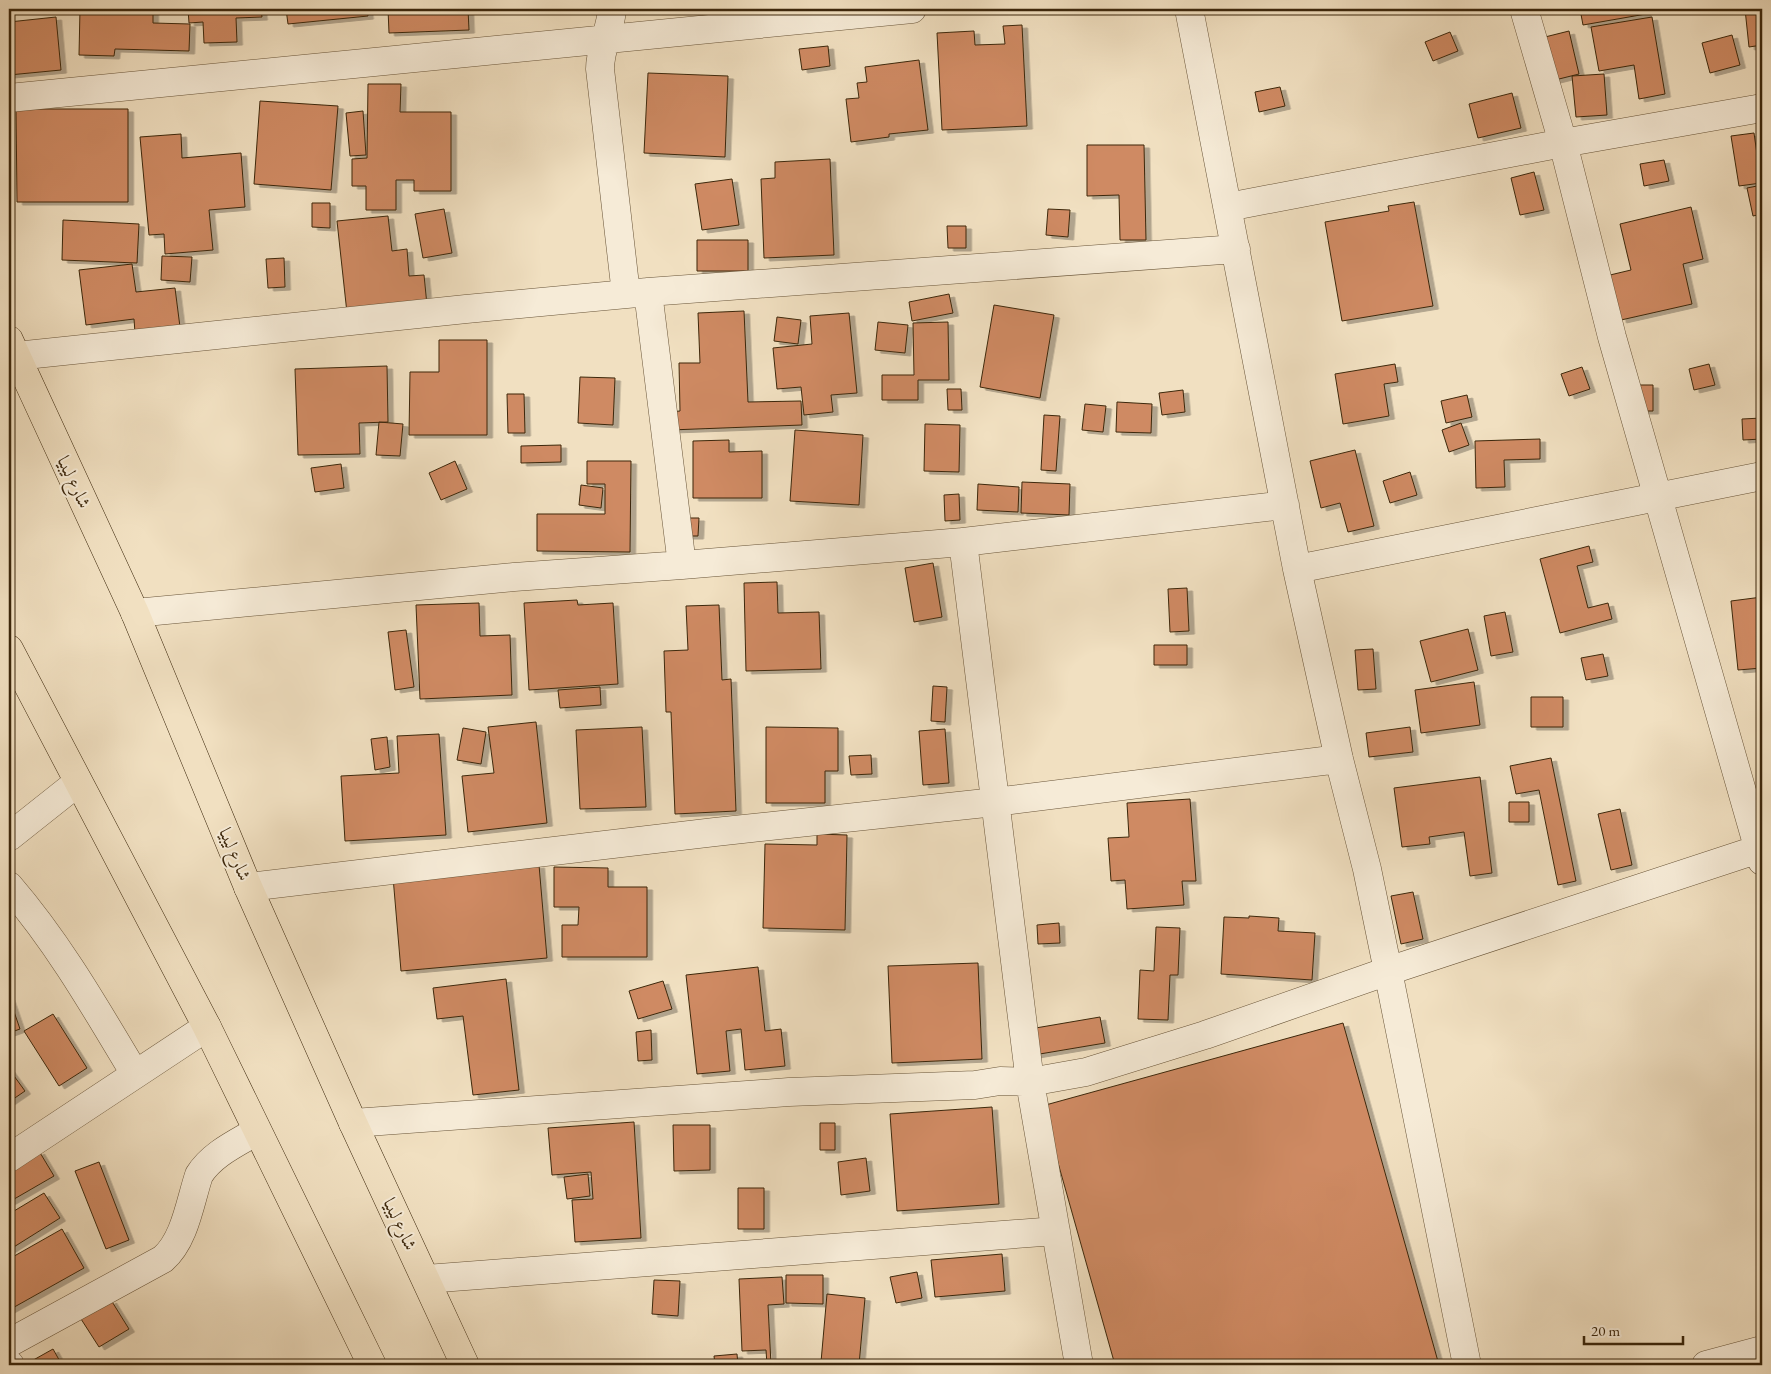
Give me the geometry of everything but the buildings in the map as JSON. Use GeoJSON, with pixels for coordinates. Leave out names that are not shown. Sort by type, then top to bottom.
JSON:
{"type":"FeatureCollection","features":[{"type":"Feature","properties":{"kind":"main road","name":"شارع ليبيا"},"geometry":{"type":"LineString","coordinates":[[12,348],[135,613],[248,887],[352,1123],[465,1365]]}},
{"type":"Feature","properties":{"kind":"main road"},"geometry":{"type":"LineString","coordinates":[[9,649],[77,783],[207,1027],[372,1365]]}},
{"type":"Feature","properties":{"kind":"street"},"geometry":{"type":"LineString","coordinates":[[612,9],[600,69],[682,565]]}},
{"type":"Feature","properties":{"kind":"street"},"geometry":{"type":"LineString","coordinates":[[9,98],[912,9]]}},
{"type":"Feature","properties":{"kind":"street"},"geometry":{"type":"LineString","coordinates":[[1189,9],[1297,569],[1339,759],[1367,869],[1467,1365]]}},
{"type":"Feature","properties":{"kind":"street"},"geometry":{"type":"LineString","coordinates":[[352,1123],[789,1092],[975,1085],[1000,1081],[1030,1082],[1086,1072],[1204,1035],[1388,971],[1761,853],[1657,498],[1612,337],[1563,144],[1524,9]]}},
{"type":"Feature","properties":{"kind":"street"},"geometry":{"type":"LineString","coordinates":[[1228,207],[1762,108]]}},
{"type":"Feature","properties":{"kind":"street"},"geometry":{"type":"LineString","coordinates":[[12,348],[637,293],[1236,249]]}},
{"type":"Feature","properties":{"kind":"street"},"geometry":{"type":"LineString","coordinates":[[1297,569],[1762,476]]}},
{"type":"Feature","properties":{"kind":"street"},"geometry":{"type":"LineString","coordinates":[[135,613],[465,581],[963,542],[1285,505]]}},
{"type":"Feature","properties":{"kind":"street"},"geometry":{"type":"LineString","coordinates":[[963,542],[1030,1082],[1079,1365]]}},
{"type":"Feature","properties":{"kind":"street"},"geometry":{"type":"LineString","coordinates":[[248,887],[705,833],[995,802],[1339,759]]}},
{"type":"Feature","properties":{"kind":"street"},"geometry":{"type":"LineString","coordinates":[[9,837],[77,783]]}},
{"type":"Feature","properties":{"kind":"street"},"geometry":{"type":"LineString","coordinates":[[9,886],[64,957],[135,1074]]}},
{"type":"Feature","properties":{"kind":"street"},"geometry":{"type":"LineString","coordinates":[[9,1158],[207,1027]]}},
{"type":"Feature","properties":{"kind":"street"},"geometry":{"type":"LineString","coordinates":[[9,1344],[163,1259],[171,1252],[181,1232],[199,1174],[204,1167],[224,1151],[257,1131]]}},
{"type":"Feature","properties":{"kind":"street"},"geometry":{"type":"LineString","coordinates":[[426,1279],[1056,1230]]}},
{"type":"Feature","properties":{"kind":"street"},"geometry":{"type":"LineString","coordinates":[[1706,1365],[1758,1356]]}}]}
